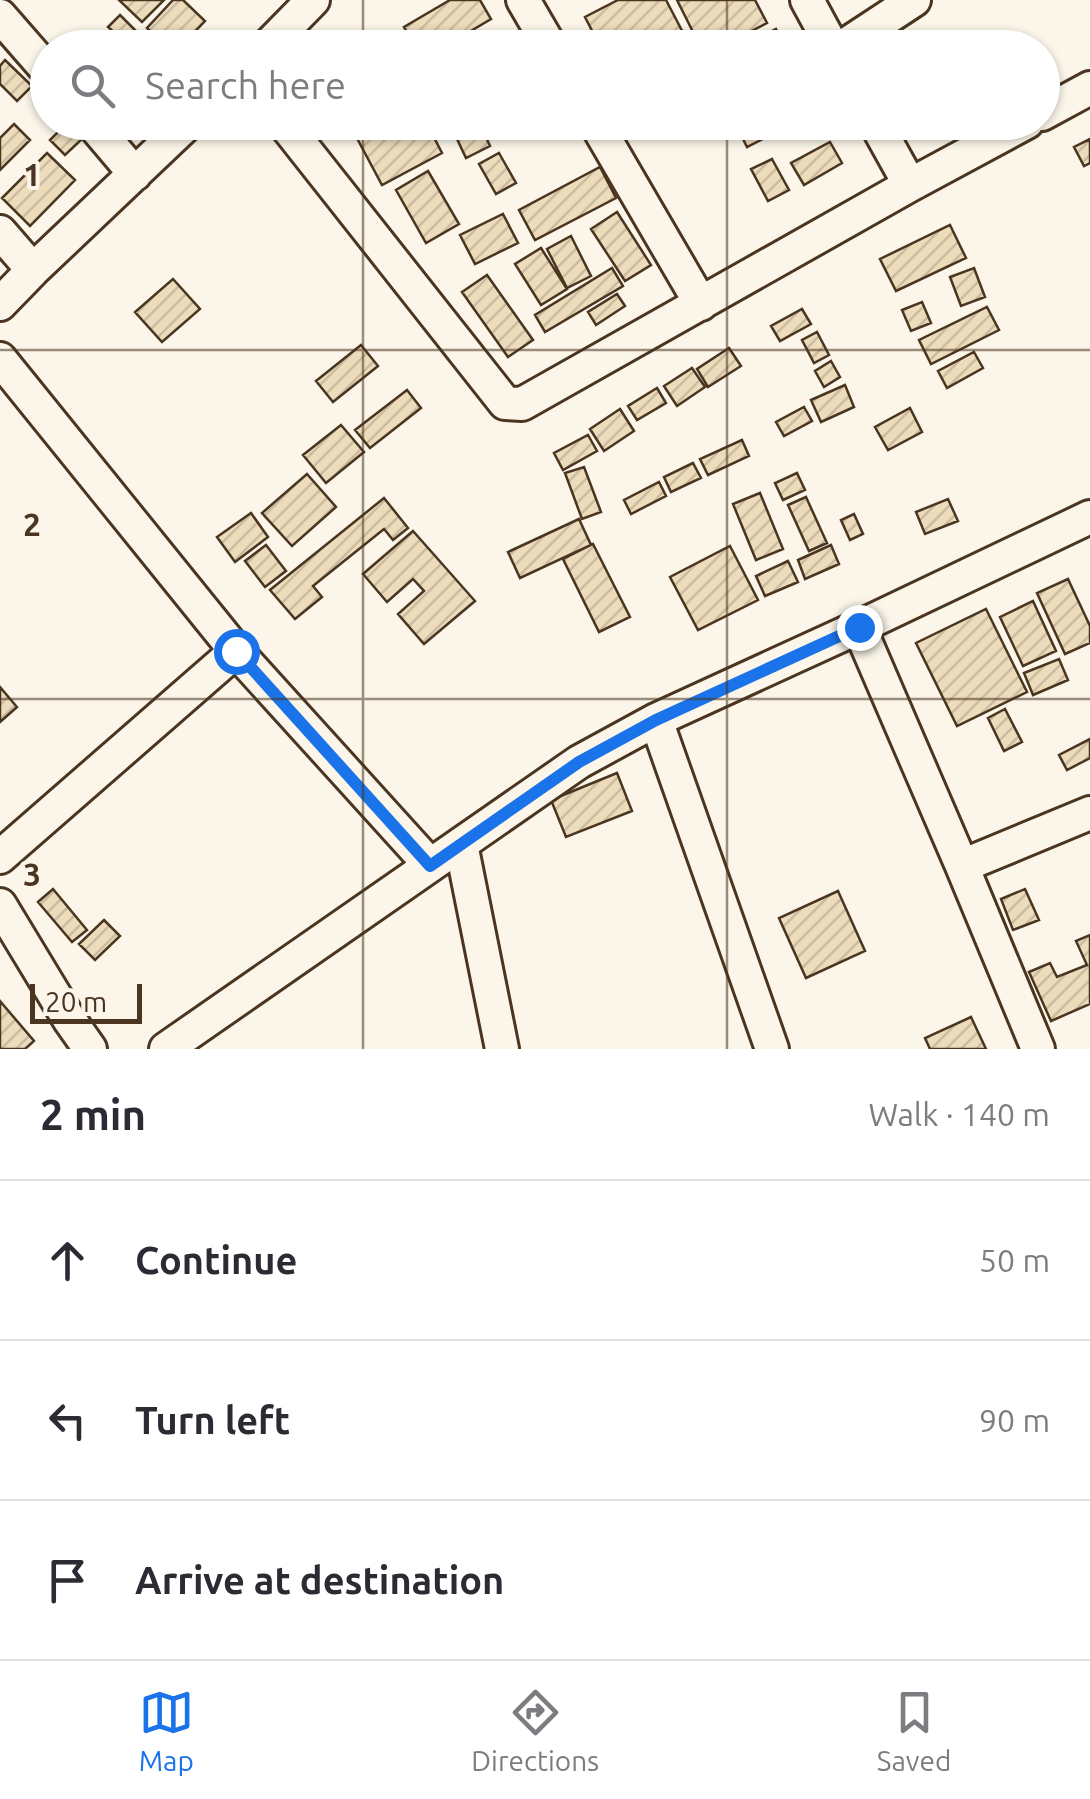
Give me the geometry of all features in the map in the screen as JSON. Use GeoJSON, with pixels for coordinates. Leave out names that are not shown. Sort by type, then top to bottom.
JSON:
{"type":"FeatureCollection","features":[{"type":"Feature","properties":{"kind":"street"},"geometry":{"type":"LineString","coordinates":[[284,30],[313,0]]}},
{"type":"Feature","properties":{"kind":"street"},"geometry":{"type":"LineString","coordinates":[[523,0],[540,30]]}},
{"type":"Feature","properties":{"kind":"street"},"geometry":{"type":"LineString","coordinates":[[807,0],[823,30]]}},
{"type":"Feature","properties":{"kind":"street"},"geometry":{"type":"LineString","coordinates":[[868,30],[914,0]]}},
{"type":"Feature","properties":{"kind":"street"},"geometry":{"type":"LineString","coordinates":[[0,16],[30,51]]}},
{"type":"Feature","properties":{"kind":"street"},"geometry":{"type":"LineString","coordinates":[[1060,104],[1090,88]]}},
{"type":"Feature","properties":{"kind":"street"},"geometry":{"type":"LineString","coordinates":[[106,140],[135,174]]}},
{"type":"Feature","properties":{"kind":"street"},"geometry":{"type":"LineString","coordinates":[[0,304],[170,140]]}},
{"type":"Feature","properties":{"kind":"street"},"geometry":{"type":"LineString","coordinates":[[296,140],[506,402],[522,404],[994,140]]}},
{"type":"Feature","properties":{"kind":"street"},"geometry":{"type":"LineString","coordinates":[[604,140],[700,304]]}},
{"type":"Feature","properties":{"kind":"street"},"geometry":{"type":"LineString","coordinates":[[885,140],[910,185]]}},
{"type":"Feature","properties":{"kind":"street"},"geometry":{"type":"LineString","coordinates":[[0,232],[33,270]]}},
{"type":"Feature","properties":{"kind":"street"},"geometry":{"type":"LineString","coordinates":[[0,359],[236,651],[430,866]]}},
{"type":"Feature","properties":{"kind":"street"},"geometry":{"type":"LineString","coordinates":[[166,1049],[579,762],[656,720],[1090,517]]}},
{"type":"Feature","properties":{"kind":"street"},"geometry":{"type":"LineString","coordinates":[[859,627],[1038,1049]]}},
{"type":"Feature","properties":{"kind":"street"},"geometry":{"type":"LineString","coordinates":[[0,857],[236,651]]}},
{"type":"Feature","properties":{"kind":"street"},"geometry":{"type":"LineString","coordinates":[[656,720],[772,1049]]}},
{"type":"Feature","properties":{"kind":"street"},"geometry":{"type":"LineString","coordinates":[[962,866],[1090,813]]}},
{"type":"Feature","properties":{"kind":"street"},"geometry":{"type":"LineString","coordinates":[[460,844],[502,1049]]}},
{"type":"Feature","properties":{"kind":"street"},"geometry":{"type":"LineString","coordinates":[[0,905],[90,1049]]}},
{"type":"Feature","properties":{"kind":"building"},"geometry":{"type":"Polygon","coordinates":[[[119,0],[164,0],[142,22],[119,0]]]}},
{"type":"Feature","properties":{"kind":"building"},"geometry":{"type":"Polygon","coordinates":[[[173,0],[183,0],[205,21],[196,30],[147,28],[173,0]]]}},
{"type":"Feature","properties":{"kind":"building"},"geometry":{"type":"Polygon","coordinates":[[[450,0],[480,0],[491,19],[472,30],[404,27],[450,0]]]}},
{"type":"Feature","properties":{"kind":"building"},"geometry":{"type":"Polygon","coordinates":[[[618,0],[666,0],[682,30],[592,30],[585,17],[618,0]]]}},
{"type":"Feature","properties":{"kind":"building"},"geometry":{"type":"Polygon","coordinates":[[[677,0],[755,0],[767,23],[753,30],[692,30],[677,0]]]}},
{"type":"Feature","properties":{"kind":"building"},"geometry":{"type":"Polygon","coordinates":[[[120,15],[135,30],[111,30],[108,27],[120,15]]]}},
{"type":"Feature","properties":{"kind":"building"},"geometry":{"type":"Polygon","coordinates":[[[5,60],[30,84],[17,101],[0,84],[0,66],[5,60]]]}},
{"type":"Feature","properties":{"kind":"building"},"geometry":{"type":"Polygon","coordinates":[[[14,124],[30,140],[0,170],[0,138],[14,124]]]}},
{"type":"Feature","properties":{"kind":"building"},"geometry":{"type":"Polygon","coordinates":[[[1090,139],[1090,163],[1084,166],[1074,147],[1090,139]]]}},
{"type":"Feature","properties":{"kind":"building"},"geometry":{"type":"Polygon","coordinates":[[[50,140],[81,140],[65,155],[50,140]]]}},
{"type":"Feature","properties":{"kind":"building"},"geometry":{"type":"Polygon","coordinates":[[[358,140],[435,140],[442,153],[382,185],[358,140]]]}},
{"type":"Feature","properties":{"kind":"building"},"geometry":{"type":"Polygon","coordinates":[[[458,140],[487,140],[490,146],[466,158],[458,140]]]}},
{"type":"Feature","properties":{"kind":"building"},"geometry":{"type":"Polygon","coordinates":[[[830,142],[842,163],[804,185],[791,163],[830,142]]]}},
{"type":"Feature","properties":{"kind":"building"},"geometry":{"type":"Polygon","coordinates":[[[47,153],[75,180],[30,226],[2,198],[47,153]]]}},
{"type":"Feature","properties":{"kind":"building"},"geometry":{"type":"Polygon","coordinates":[[[499,153],[516,183],[496,194],[479,164],[499,153]]]}},
{"type":"Feature","properties":{"kind":"building"},"geometry":{"type":"Polygon","coordinates":[[[772,159],[789,190],[768,201],[751,169],[772,159]]]}},
{"type":"Feature","properties":{"kind":"building"},"geometry":{"type":"Polygon","coordinates":[[[600,167],[616,198],[535,240],[519,210],[600,167]]]}},
{"type":"Feature","properties":{"kind":"building"},"geometry":{"type":"Polygon","coordinates":[[[428,171],[459,224],[426,243],[396,190],[428,171]]]}},
{"type":"Feature","properties":{"kind":"building"},"geometry":{"type":"Polygon","coordinates":[[[617,212],[651,265],[625,281],[591,229],[617,212]]]}},
{"type":"Feature","properties":{"kind":"building"},"geometry":{"type":"Polygon","coordinates":[[[503,214],[518,243],[475,264],[460,235],[503,214]]]}},
{"type":"Feature","properties":{"kind":"building"},"geometry":{"type":"Polygon","coordinates":[[[950,225],[966,258],[896,291],[880,259],[950,225]]]}},
{"type":"Feature","properties":{"kind":"building"},"geometry":{"type":"Polygon","coordinates":[[[571,236],[591,276],[567,288],[547,249],[571,236]]]}},
{"type":"Feature","properties":{"kind":"building"},"geometry":{"type":"Polygon","coordinates":[[[541,248],[567,289],[541,305],[515,264],[541,248]]]}},
{"type":"Feature","properties":{"kind":"building"},"geometry":{"type":"Polygon","coordinates":[[[612,268],[623,286],[545,332],[535,315],[612,268]]]}},
{"type":"Feature","properties":{"kind":"building"},"geometry":{"type":"Polygon","coordinates":[[[974,268],[985,297],[961,306],[950,277],[974,268]]]}},
{"type":"Feature","properties":{"kind":"building"},"geometry":{"type":"Polygon","coordinates":[[[487,275],[533,340],[508,357],[462,292],[487,275]]]}},
{"type":"Feature","properties":{"kind":"building"},"geometry":{"type":"Polygon","coordinates":[[[173,279],[200,309],[162,342],[135,312],[173,279]]]}},
{"type":"Feature","properties":{"kind":"building"},"geometry":{"type":"Polygon","coordinates":[[[617,294],[625,306],[596,325],[588,312],[617,294]]]}},
{"type":"Feature","properties":{"kind":"building"},"geometry":{"type":"Polygon","coordinates":[[[922,302],[931,323],[911,331],[902,310],[922,302]]]}},
{"type":"Feature","properties":{"kind":"building"},"geometry":{"type":"Polygon","coordinates":[[[987,307],[999,330],[931,364],[919,340],[987,307]]]}},
{"type":"Feature","properties":{"kind":"building"},"geometry":{"type":"Polygon","coordinates":[[[802,309],[811,324],[780,341],[771,326],[802,309]]]}},
{"type":"Feature","properties":{"kind":"building"},"geometry":{"type":"Polygon","coordinates":[[[817,332],[829,355],[814,363],[802,340],[817,332]]]}},
{"type":"Feature","properties":{"kind":"building"},"geometry":{"type":"Polygon","coordinates":[[[361,345],[378,366],[333,402],[316,381],[361,345]]]}},
{"type":"Feature","properties":{"kind":"building"},"geometry":{"type":"Polygon","coordinates":[[[729,348],[741,366],[708,387],[697,369],[729,348]]]}},
{"type":"Feature","properties":{"kind":"building"},"geometry":{"type":"Polygon","coordinates":[[[974,352],[983,368],[947,388],[938,371],[974,352]]]}},
{"type":"Feature","properties":{"kind":"building"},"geometry":{"type":"Polygon","coordinates":[[[831,361],[840,377],[824,387],[815,371],[831,361]]]}},
{"type":"Feature","properties":{"kind":"building"},"geometry":{"type":"Polygon","coordinates":[[[692,368],[705,387],[677,406],[664,386],[692,368]]]}},
{"type":"Feature","properties":{"kind":"building"},"geometry":{"type":"Polygon","coordinates":[[[845,385],[854,407],[821,422],[811,400],[845,385]]]}},
{"type":"Feature","properties":{"kind":"building"},"geometry":{"type":"Polygon","coordinates":[[[657,388],[666,403],[637,420],[628,406],[657,388]]]}},
{"type":"Feature","properties":{"kind":"building"},"geometry":{"type":"Polygon","coordinates":[[[407,390],[421,408],[370,448],[355,430],[407,390]]]}},
{"type":"Feature","properties":{"kind":"building"},"geometry":{"type":"Polygon","coordinates":[[[804,407],[812,421],[784,436],[776,422],[804,407]]]}},
{"type":"Feature","properties":{"kind":"building"},"geometry":{"type":"Polygon","coordinates":[[[910,408],[922,432],[888,450],[875,427],[910,408]]]}},
{"type":"Feature","properties":{"kind":"building"},"geometry":{"type":"Polygon","coordinates":[[[620,409],[634,431],[604,451],[590,429],[620,409]]]}},
{"type":"Feature","properties":{"kind":"building"},"geometry":{"type":"Polygon","coordinates":[[[341,425],[364,452],[326,483],[303,455],[341,425]]]}},
{"type":"Feature","properties":{"kind":"building"},"geometry":{"type":"Polygon","coordinates":[[[588,435],[597,451],[563,470],[554,453],[588,435]]]}},
{"type":"Feature","properties":{"kind":"building"},"geometry":{"type":"Polygon","coordinates":[[[742,440],[749,456],[708,475],[700,459],[742,440]]]}},
{"type":"Feature","properties":{"kind":"building"},"geometry":{"type":"Polygon","coordinates":[[[693,463],[701,478],[671,492],[664,477],[693,463]]]}},
{"type":"Feature","properties":{"kind":"building"},"geometry":{"type":"Polygon","coordinates":[[[584,467],[601,512],[582,519],[565,473],[584,467]]]}},
{"type":"Feature","properties":{"kind":"building"},"geometry":{"type":"Polygon","coordinates":[[[797,473],[805,490],[783,500],[775,483],[797,473]]]}},
{"type":"Feature","properties":{"kind":"building"},"geometry":{"type":"Polygon","coordinates":[[[307,474],[336,507],[292,546],[262,513],[307,474]]]}},
{"type":"Feature","properties":{"kind":"building"},"geometry":{"type":"Polygon","coordinates":[[[659,482],[666,496],[631,514],[624,500],[659,482]]]}},
{"type":"Feature","properties":{"kind":"building"},"geometry":{"type":"Polygon","coordinates":[[[760,493],[783,549],[756,560],[733,504],[760,493]]]}},
{"type":"Feature","properties":{"kind":"building"},"geometry":{"type":"Polygon","coordinates":[[[806,497],[827,543],[809,551],[788,505],[806,497]]]}},
{"type":"Feature","properties":{"kind":"building"},"geometry":{"type":"Polygon","coordinates":[[[384,498],[408,528],[393,540],[384,529],[313,586],[322,597],[295,619],[270,590],[384,498]]]}},
{"type":"Feature","properties":{"kind":"building"},"geometry":{"type":"Polygon","coordinates":[[[948,499],[958,521],[925,534],[916,512],[948,499]]]}},
{"type":"Feature","properties":{"kind":"building"},"geometry":{"type":"Polygon","coordinates":[[[251,513],[268,537],[235,562],[217,537],[251,513]]]}},
{"type":"Feature","properties":{"kind":"building"},"geometry":{"type":"Polygon","coordinates":[[[854,514],[863,534],[850,540],[841,520],[854,514]]]}},
{"type":"Feature","properties":{"kind":"building"},"geometry":{"type":"Polygon","coordinates":[[[579,519],[591,545],[520,578],[508,552],[579,519]]]}},
{"type":"Feature","properties":{"kind":"building"},"geometry":{"type":"Polygon","coordinates":[[[413,531],[475,601],[424,644],[398,614],[424,591],[413,579],[387,602],[363,574],[413,531]]]}},
{"type":"Feature","properties":{"kind":"building"},"geometry":{"type":"Polygon","coordinates":[[[593,544],[630,617],[599,632],[563,559],[593,544]]]}},
{"type":"Feature","properties":{"kind":"building"},"geometry":{"type":"Polygon","coordinates":[[[266,545],[286,571],[265,587],[245,561],[266,545]]]}},
{"type":"Feature","properties":{"kind":"building"},"geometry":{"type":"Polygon","coordinates":[[[831,545],[839,564],[805,579],[798,560],[831,545]]]}},
{"type":"Feature","properties":{"kind":"building"},"geometry":{"type":"Polygon","coordinates":[[[730,546],[758,600],[698,630],[670,577],[730,546]]]}},
{"type":"Feature","properties":{"kind":"building"},"geometry":{"type":"Polygon","coordinates":[[[788,561],[798,582],[765,596],[756,576],[788,561]]]}},
{"type":"Feature","properties":{"kind":"building"},"geometry":{"type":"Polygon","coordinates":[[[1068,579],[1090,626],[1090,643],[1065,654],[1037,593],[1068,579]]]}},
{"type":"Feature","properties":{"kind":"building"},"geometry":{"type":"Polygon","coordinates":[[[1033,601],[1056,651],[1023,666],[1000,617],[1033,601]]]}},
{"type":"Feature","properties":{"kind":"building"},"geometry":{"type":"Polygon","coordinates":[[[986,609],[1027,692],[957,726],[916,643],[986,609]]]}},
{"type":"Feature","properties":{"kind":"building"},"geometry":{"type":"Polygon","coordinates":[[[1059,659],[1068,680],[1033,695],[1024,673],[1059,659]]]}},
{"type":"Feature","properties":{"kind":"building"},"geometry":{"type":"Polygon","coordinates":[[[0,687],[17,707],[0,722],[0,687]]]}},
{"type":"Feature","properties":{"kind":"building"},"geometry":{"type":"Polygon","coordinates":[[[1005,709],[1022,742],[1004,751],[988,718],[1005,709]]]}},
{"type":"Feature","properties":{"kind":"building"},"geometry":{"type":"Polygon","coordinates":[[[1090,739],[1090,758],[1067,770],[1059,755],[1090,739]]]}},
{"type":"Feature","properties":{"kind":"building"},"geometry":{"type":"Polygon","coordinates":[[[617,773],[632,811],[566,837],[551,800],[617,773]]]}},
{"type":"Feature","properties":{"kind":"building"},"geometry":{"type":"Polygon","coordinates":[[[53,889],[87,930],[72,942],[38,902],[53,889]]]}},
{"type":"Feature","properties":{"kind":"building"},"geometry":{"type":"Polygon","coordinates":[[[1025,889],[1039,920],[1013,930],[1001,899],[1025,889]]]}},
{"type":"Feature","properties":{"kind":"building"},"geometry":{"type":"Polygon","coordinates":[[[838,891],[865,951],[806,978],[779,918],[838,891]]]}},
{"type":"Feature","properties":{"kind":"building"},"geometry":{"type":"Polygon","coordinates":[[[104,920],[120,936],[95,960],[79,944],[104,920]]]}},
{"type":"Feature","properties":{"kind":"building"},"geometry":{"type":"Polygon","coordinates":[[[1090,935],[1090,1004],[1051,1021],[1029,972],[1050,963],[1057,977],[1087,965],[1076,941],[1090,935]]]}},
{"type":"Feature","properties":{"kind":"building"},"geometry":{"type":"Polygon","coordinates":[[[0,1001],[34,1041],[25,1049],[0,1049],[0,1001]]]}},
{"type":"Feature","properties":{"kind":"building"},"geometry":{"type":"Polygon","coordinates":[[[971,1017],[986,1049],[930,1049],[925,1038],[971,1017]]]}},
{"type":"Feature","properties":{"kind":"route"},"geometry":{"type":"LineString","coordinates":[[236,651],[430,866],[579,762],[656,720],[859,627]]}}]}
